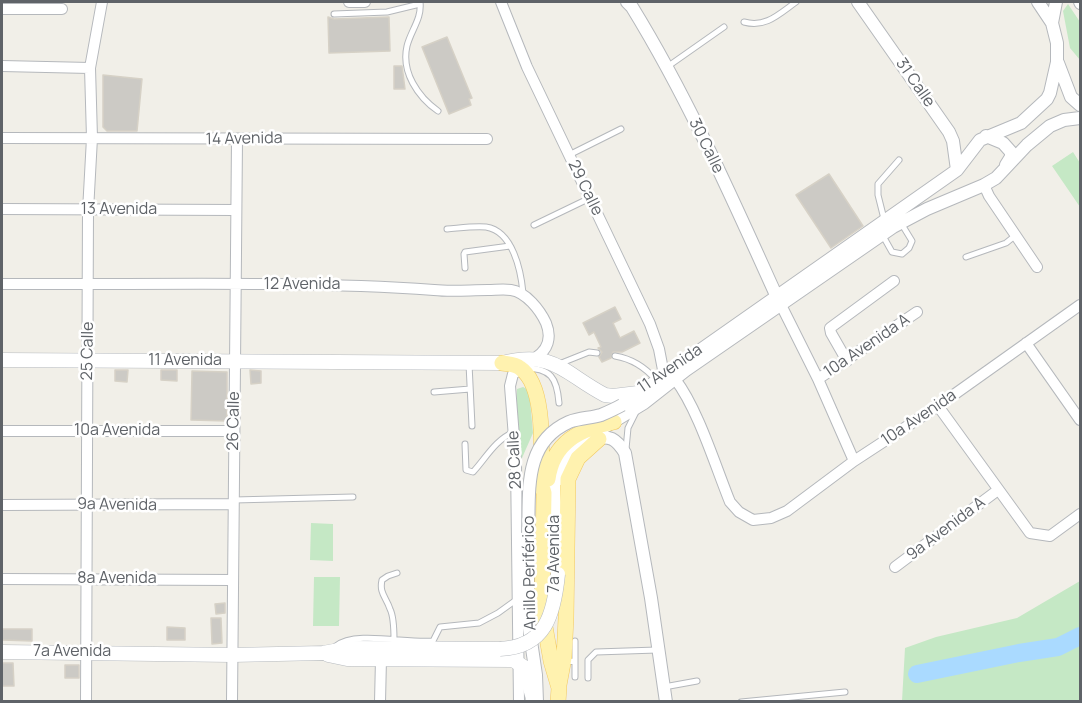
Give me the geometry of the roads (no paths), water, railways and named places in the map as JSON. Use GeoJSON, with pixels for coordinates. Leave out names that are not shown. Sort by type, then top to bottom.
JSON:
{"type":"FeatureCollection","features":[{"type":"Feature","properties":{"kind":"main road","name":"11 Avenida"},"geometry":{"type":"LineString","coordinates":[[2,360],[502,363],[522,358],[535,358],[559,364],[604,395],[641,398]]}},
{"type":"Feature","properties":{"kind":"main road"},"geometry":{"type":"LineString","coordinates":[[502,363],[522,369]]}},
{"type":"Feature","properties":{"kind":"main road","name":"Anillo Periférico"},"geometry":{"type":"LineString","coordinates":[[522,369],[531,381],[538,403],[541,483],[544,493],[542,609],[559,695]]}},
{"type":"Feature","properties":{"kind":"main road"},"geometry":{"type":"LineString","coordinates":[[544,493],[548,486],[550,464],[560,448],[572,438],[592,428],[614,422]]}},
{"type":"Feature","properties":{"kind":"main road"},"geometry":{"type":"LineString","coordinates":[[559,695],[569,662],[566,618],[568,479],[578,458],[599,439]]}},
{"type":"Feature","properties":{"kind":"main road","name":"7a Avenida"},"geometry":{"type":"LineString","coordinates":[[2,652],[86,651],[232,655],[327,653],[350,648],[513,648],[525,645],[546,624],[552,612],[558,574],[557,516]]}},
{"type":"Feature","properties":{"kind":"main road","name":"7a Avenida"},"geometry":{"type":"LineString","coordinates":[[327,653],[347,659],[507,660],[519,663]]}},
{"type":"Feature","properties":{"kind":"main road"},"geometry":{"type":"LineString","coordinates":[[519,663],[527,672],[535,702]]}},
{"type":"Feature","properties":{"kind":"street","name":"25 Calle"},"geometry":{"type":"LineString","coordinates":[[86,702],[88,211],[93,138],[90,68],[102,2]]}},
{"type":"Feature","properties":{"kind":"street"},"geometry":{"type":"LineString","coordinates":[[349,2],[365,2]]}},
{"type":"Feature","properties":{"kind":"street","name":"29 Calle"},"geometry":{"type":"LineString","coordinates":[[501,2],[527,67],[650,324],[665,378],[682,388],[730,502],[739,512],[753,520]]}},
{"type":"Feature","properties":{"kind":"street","name":"30 Calle"},"geometry":{"type":"LineString","coordinates":[[627,2],[651,37],[667,67],[818,379],[854,461]]}},
{"type":"Feature","properties":{"kind":"street","name":"31 Calle"},"geometry":{"type":"LineString","coordinates":[[858,2],[950,132],[957,170]]}},
{"type":"Feature","properties":{"kind":"street"},"geometry":{"type":"LineString","coordinates":[[1038,2],[1052,23],[1057,43],[1057,62],[1071,97],[1080,105]]}},
{"type":"Feature","properties":{"kind":"street"},"geometry":{"type":"LineString","coordinates":[[1052,23],[1056,2]]}},
{"type":"Feature","properties":{"kind":"street"},"geometry":{"type":"LineString","coordinates":[[2,9],[29,5],[62,9]]}},
{"type":"Feature","properties":{"kind":"street","name":"11 Avenida"},"geometry":{"type":"LineString","coordinates":[[614,422],[665,378],[778,300],[885,220],[957,170],[970,155],[977,142],[986,136],[1021,123],[1047,99],[1054,82],[1057,62]]}},
{"type":"Feature","properties":{"kind":"street"},"geometry":{"type":"LineString","coordinates":[[2,66],[90,68]]}},
{"type":"Feature","properties":{"kind":"street","name":"11 Avenida"},"geometry":{"type":"LineString","coordinates":[[778,300],[901,223],[996,178],[1032,140],[1050,126],[1064,120],[1080,118]]}},
{"type":"Feature","properties":{"kind":"street"},"geometry":{"type":"LineString","coordinates":[[986,136],[1003,143],[1011,152],[1006,166]]}},
{"type":"Feature","properties":{"kind":"street","name":"14 Avenida"},"geometry":{"type":"LineString","coordinates":[[2,138],[487,140]]}},
{"type":"Feature","properties":{"kind":"street","name":"26 Calle"},"geometry":{"type":"LineString","coordinates":[[231,702],[237,140]]}},
{"type":"Feature","properties":{"kind":"street"},"geometry":{"type":"LineString","coordinates":[[984,185],[1037,267]]}},
{"type":"Feature","properties":{"kind":"street","name":"13 Avenida"},"geometry":{"type":"LineString","coordinates":[[2,209],[236,210]]}},
{"type":"Feature","properties":{"kind":"street"},"geometry":{"type":"LineString","coordinates":[[847,361],[830,328],[894,281]]}},
{"type":"Feature","properties":{"kind":"street","name":"12 Avenida"},"geometry":{"type":"LineString","coordinates":[[2,284],[364,285],[441,291],[511,290],[523,295]]}},
{"type":"Feature","properties":{"kind":"street"},"geometry":{"type":"LineString","coordinates":[[523,295],[540,312],[547,325],[548,345],[543,353],[535,358]]}},
{"type":"Feature","properties":{"kind":"street","name":"10a Avenida"},"geometry":{"type":"LineString","coordinates":[[753,520],[771,518],[787,511],[854,461],[938,406],[1080,305]]}},
{"type":"Feature","properties":{"kind":"street","name":"10a Avenida A"},"geometry":{"type":"LineString","coordinates":[[818,379],[917,312]]}},
{"type":"Feature","properties":{"kind":"street"},"geometry":{"type":"LineString","coordinates":[[1026,343],[1080,420]]}},
{"type":"Feature","properties":{"kind":"street","name":"28 Calle"},"geometry":{"type":"LineString","coordinates":[[519,702],[516,463],[511,380],[513,374],[522,369]]}},
{"type":"Feature","properties":{"kind":"street","name":"11 Avenida"},"geometry":{"type":"LineString","coordinates":[[641,398],[665,378]]}},
{"type":"Feature","properties":{"kind":"street","name":"Anillo Periférico"},"geometry":{"type":"LineString","coordinates":[[535,702],[536,675],[528,621],[531,468],[541,446],[556,429],[641,398]]}},
{"type":"Feature","properties":{"kind":"street"},"geometry":{"type":"LineString","coordinates":[[938,406],[1025,529],[1035,535],[1050,536],[1080,514]]}},
{"type":"Feature","properties":{"kind":"street","name":"7a Avenida"},"geometry":{"type":"LineString","coordinates":[[557,516],[554,502],[554,478],[561,457],[578,442],[614,422]]}},
{"type":"Feature","properties":{"kind":"street","name":"10a Avenida"},"geometry":{"type":"LineString","coordinates":[[2,431],[233,430]]}},
{"type":"Feature","properties":{"kind":"street"},"geometry":{"type":"LineString","coordinates":[[557,516],[565,461],[587,442],[610,438],[615,441],[625,453],[666,702]]}},
{"type":"Feature","properties":{"kind":"street","name":"9a Avenida A"},"geometry":{"type":"LineString","coordinates":[[895,567],[998,490]]}},
{"type":"Feature","properties":{"kind":"street","name":"9a Avenida"},"geometry":{"type":"LineString","coordinates":[[2,504],[233,502]]}},
{"type":"Feature","properties":{"kind":"street","name":"8a Avenida"},"geometry":{"type":"LineString","coordinates":[[2,579],[234,580]]}},
{"type":"Feature","properties":{"kind":"street"},"geometry":{"type":"LineString","coordinates":[[380,702],[381,659]]}},
{"type":"Feature","properties":{"kind":"lane"},"geometry":{"type":"LineString","coordinates":[[744,22],[755,25],[767,22],[796,2]]}},
{"type":"Feature","properties":{"kind":"lane"},"geometry":{"type":"LineString","coordinates":[[334,14],[387,12],[420,3],[420,17],[407,47],[407,62],[411,78],[419,93],[438,111]]}},
{"type":"Feature","properties":{"kind":"lane"},"geometry":{"type":"LineString","coordinates":[[667,67],[724,27]]}},
{"type":"Feature","properties":{"kind":"lane"},"geometry":{"type":"LineString","coordinates":[[569,155],[621,129]]}},
{"type":"Feature","properties":{"kind":"lane"},"geometry":{"type":"LineString","coordinates":[[885,220],[878,195],[878,184],[899,160]]}},
{"type":"Feature","properties":{"kind":"lane"},"geometry":{"type":"LineString","coordinates":[[534,225],[590,198]]}},
{"type":"Feature","properties":{"kind":"lane"},"geometry":{"type":"LineString","coordinates":[[882,234],[892,252],[902,254],[909,248],[912,241],[901,223]]}},
{"type":"Feature","properties":{"kind":"lane"},"geometry":{"type":"LineString","coordinates":[[447,229],[488,227],[499,234],[510,246],[521,271],[523,295]]}},
{"type":"Feature","properties":{"kind":"lane"},"geometry":{"type":"LineString","coordinates":[[966,257],[1006,243],[1016,235]]}},
{"type":"Feature","properties":{"kind":"lane"},"geometry":{"type":"LineString","coordinates":[[465,268],[465,252],[510,246]]}},
{"type":"Feature","properties":{"kind":"lane"},"geometry":{"type":"LineString","coordinates":[[559,364],[589,352],[597,353]]}},
{"type":"Feature","properties":{"kind":"lane"},"geometry":{"type":"LineString","coordinates":[[615,356],[626,357],[665,378]]}},
{"type":"Feature","properties":{"kind":"lane"},"geometry":{"type":"LineString","coordinates":[[469,362],[472,426]]}},
{"type":"Feature","properties":{"kind":"lane"},"geometry":{"type":"LineString","coordinates":[[522,369],[539,368],[546,371],[556,384],[559,403]]}},
{"type":"Feature","properties":{"kind":"lane"},"geometry":{"type":"LineString","coordinates":[[434,392],[470,388]]}},
{"type":"Feature","properties":{"kind":"lane"},"geometry":{"type":"LineString","coordinates":[[625,453],[631,420],[641,398]]}},
{"type":"Feature","properties":{"kind":"lane"},"geometry":{"type":"LineString","coordinates":[[465,444],[466,470],[473,471],[487,453],[506,435],[514,432]]}},
{"type":"Feature","properties":{"kind":"lane"},"geometry":{"type":"LineString","coordinates":[[233,502],[353,497]]}},
{"type":"Feature","properties":{"kind":"lane"},"geometry":{"type":"LineString","coordinates":[[393,640],[390,608],[380,588],[382,580],[398,573]]}},
{"type":"Feature","properties":{"kind":"lane"},"geometry":{"type":"LineString","coordinates":[[327,653],[339,643],[347,641],[365,639],[433,641],[440,627],[479,623],[498,614],[517,599]]}},
{"type":"Feature","properties":{"kind":"lane"},"geometry":{"type":"LineString","coordinates":[[575,641],[569,662],[575,677]]}},
{"type":"Feature","properties":{"kind":"lane"},"geometry":{"type":"LineString","coordinates":[[588,678],[588,660],[596,652],[659,650]]}},
{"type":"Feature","properties":{"kind":"lane"},"geometry":{"type":"LineString","coordinates":[[664,687],[697,681]]}},
{"type":"Feature","properties":{"kind":"lane"},"geometry":{"type":"LineString","coordinates":[[741,702],[845,692]]}},
{"type":"Feature","properties":{"kind":"waterway"},"geometry":{"type":"LineString","coordinates":[[917,674],[1058,647],[1080,636]]}}]}
